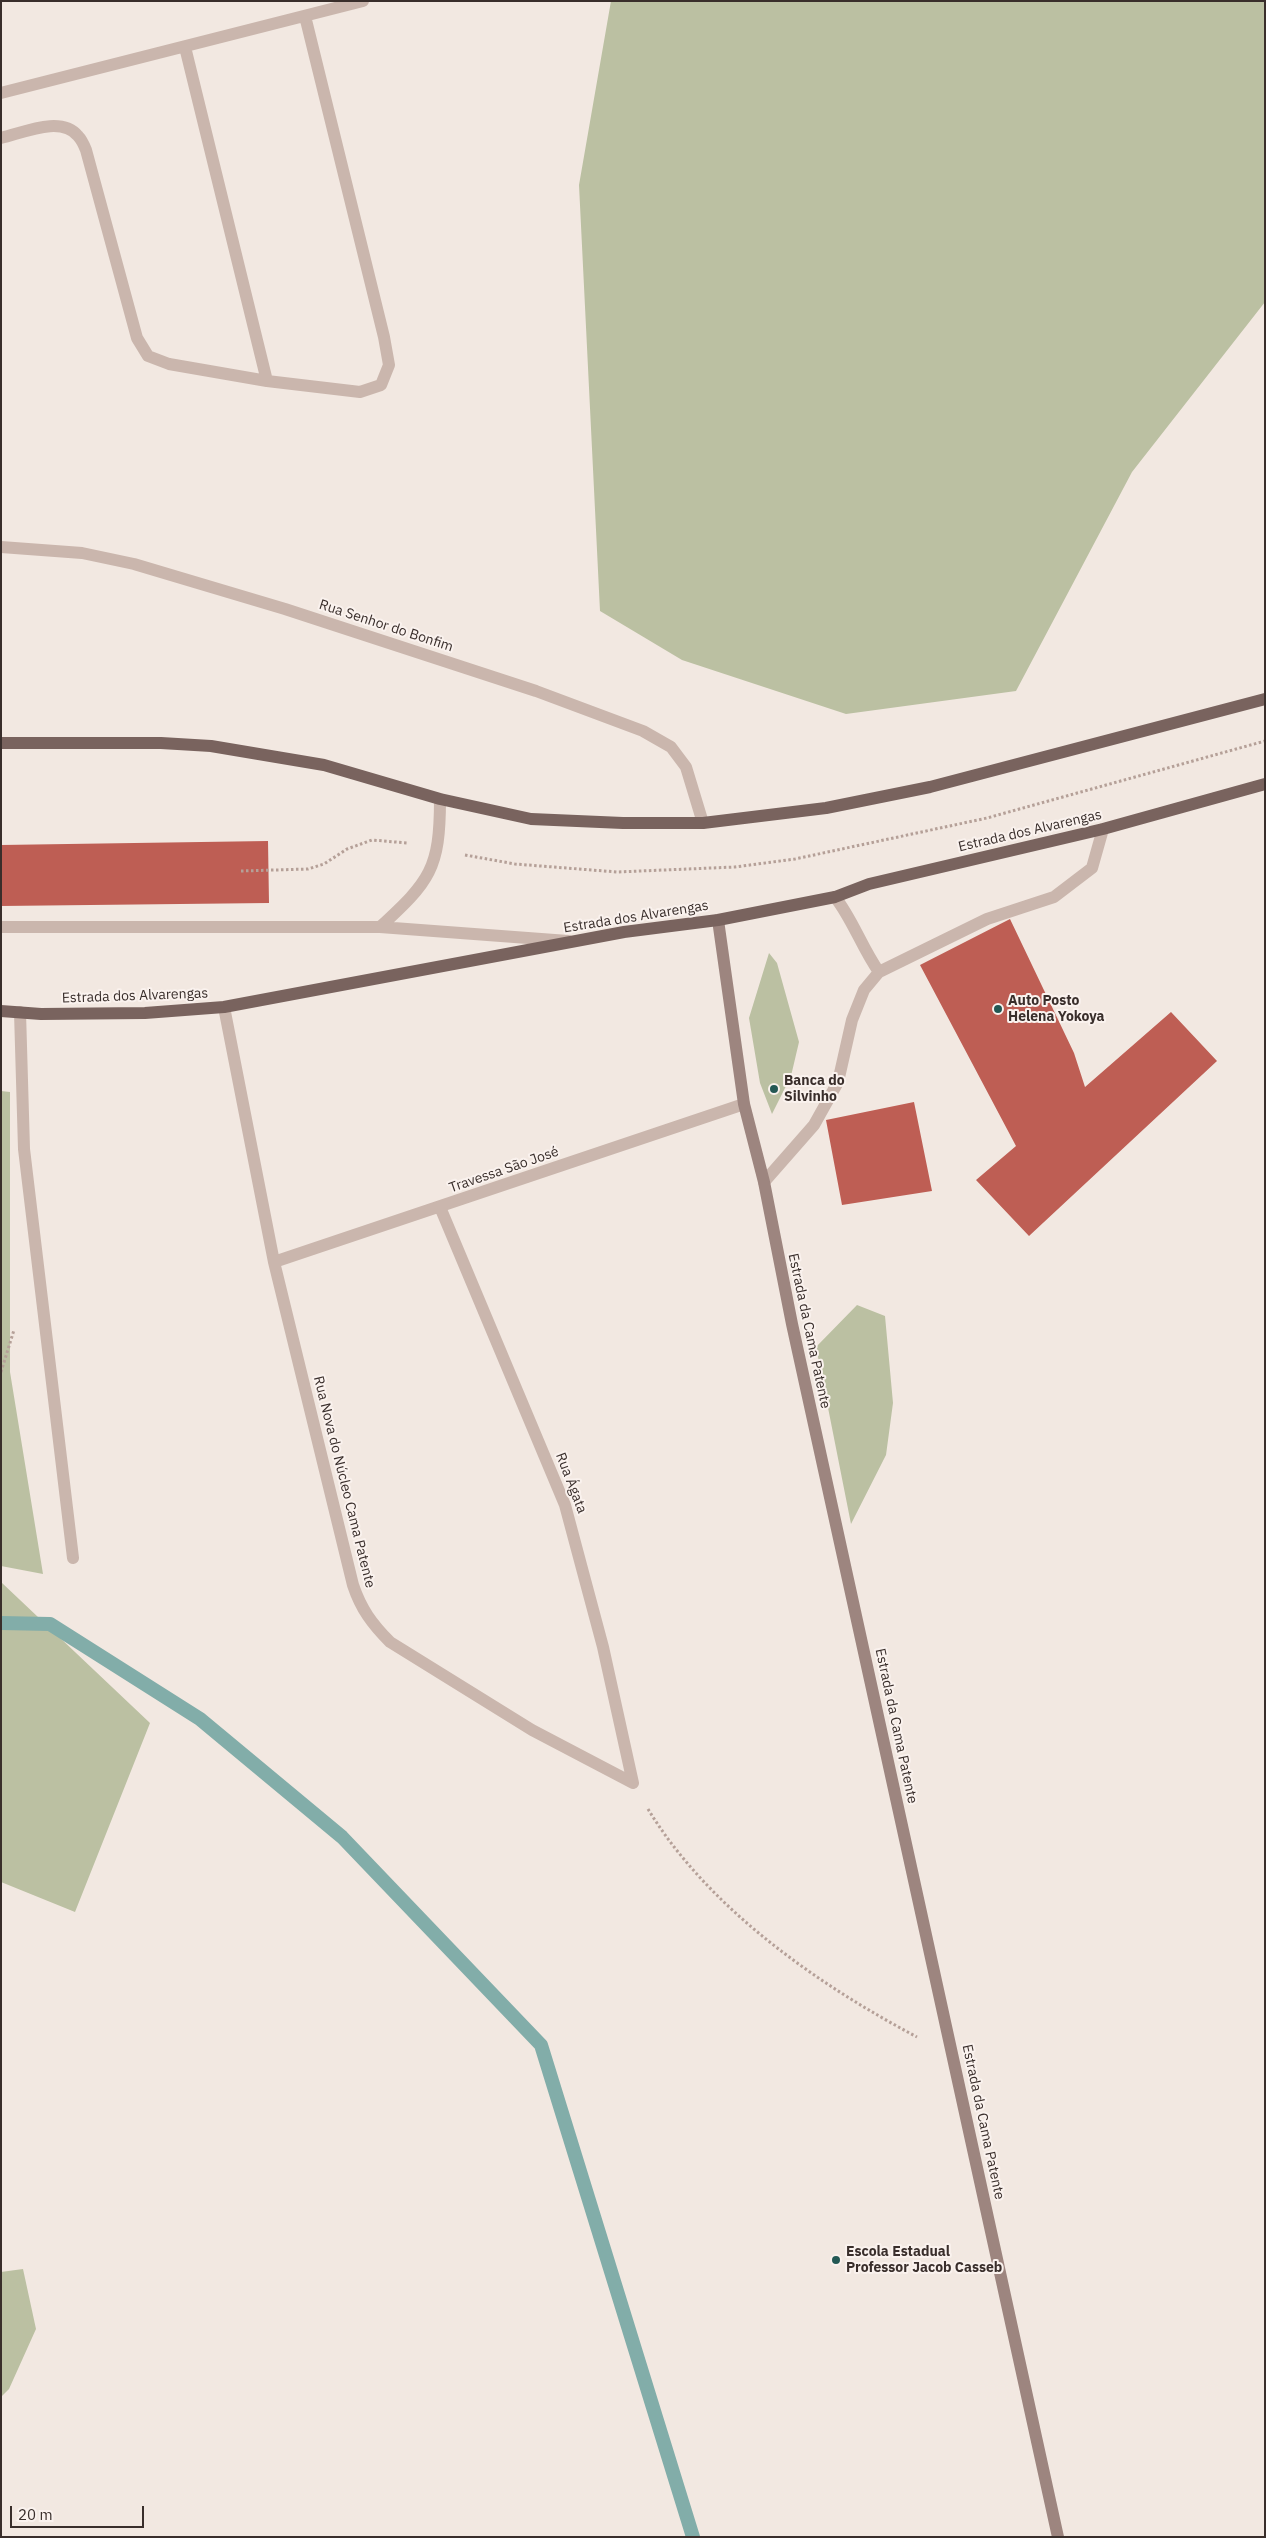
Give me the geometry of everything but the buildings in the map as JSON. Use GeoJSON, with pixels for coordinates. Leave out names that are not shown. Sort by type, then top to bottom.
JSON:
{"type":"FeatureCollection","features":[{"type":"Feature","properties":{"kind":"main road"},"geometry":{"type":"LineString","coordinates":[[1,743],[161,743],[211,746],[324,765],[440,800],[531,819],[623,823],[703,823],[826,808],[930,787],[1265,699]]}},
{"type":"Feature","properties":{"kind":"main road","name":"Estrada dos Alvarengas"},"geometry":{"type":"LineString","coordinates":[[1,1011],[145,1013],[224,1007],[575,941],[718,920],[835,897],[869,884],[1103,829],[1265,784]]}},
{"type":"Feature","properties":{"kind":"street"},"geometry":{"type":"LineString","coordinates":[[1,93],[363,1]]}},
{"type":"Feature","properties":{"kind":"street"},"geometry":{"type":"LineString","coordinates":[[1,138],[52,126],[66,127],[78,135],[86,150],[137,338],[148,356],[169,364],[267,381],[360,392],[381,385],[389,365],[305,16]]}},
{"type":"Feature","properties":{"kind":"street"},"geometry":{"type":"LineString","coordinates":[[185,47],[267,381]]}},
{"type":"Feature","properties":{"kind":"street","name":"Rua Senhor do Bonfim"},"geometry":{"type":"LineString","coordinates":[[1,547],[82,553],[134,564],[285,609],[536,691],[643,731],[671,747],[686,767],[703,823]]}},
{"type":"Feature","properties":{"kind":"street"},"geometry":{"type":"LineString","coordinates":[[380,927],[418,890],[434,863],[438,849],[440,800]]}},
{"type":"Feature","properties":{"kind":"street"},"geometry":{"type":"LineString","coordinates":[[764,1182],[814,1125],[838,1082],[852,1020],[864,990],[879,972],[987,918],[1054,897],[1092,868],[1103,829]]}},
{"type":"Feature","properties":{"kind":"street"},"geometry":{"type":"LineString","coordinates":[[835,897],[847,912],[864,952],[879,972]]}},
{"type":"Feature","properties":{"kind":"street","name":"Estrada da Cama Patente"},"geometry":{"type":"LineString","coordinates":[[718,920],[744,1104],[764,1182],[790,1314],[1058,2537]]}},
{"type":"Feature","properties":{"kind":"street"},"geometry":{"type":"LineString","coordinates":[[1,927],[380,927],[575,941]]}},
{"type":"Feature","properties":{"kind":"street","name":"Rua Nova do Núcleo Cama Patente"},"geometry":{"type":"LineString","coordinates":[[224,1007],[274,1262],[353,1585],[360,1605],[372,1624],[390,1642],[532,1730],[633,1783]]}},
{"type":"Feature","properties":{"kind":"street"},"geometry":{"type":"LineString","coordinates":[[20,1012],[24,1149],[73,1558]]}},
{"type":"Feature","properties":{"kind":"street","name":"Travessa São José"},"geometry":{"type":"LineString","coordinates":[[274,1262],[440,1208],[744,1104]]}},
{"type":"Feature","properties":{"kind":"street","name":"Rua Ágata"},"geometry":{"type":"LineString","coordinates":[[440,1208],[564,1504],[604,1647],[633,1783]]}},
{"type":"Feature","properties":{"kind":"path"},"geometry":{"type":"LineString","coordinates":[[241,871],[308,869],[324,864],[347,848],[372,840],[400,842],[438,849]]}},
{"type":"Feature","properties":{"kind":"path"},"geometry":{"type":"LineString","coordinates":[[633,1783],[671,1844],[696,1874],[756,1931],[837,1990],[953,2056]]}},
{"type":"Feature","properties":{"kind":"green space"},"geometry":{"type":"Polygon","coordinates":[[[611,1],[1265,1],[1265,302],[1132,472],[1016,691],[846,714],[682,660],[600,611],[579,185],[611,1]]]}},
{"type":"Feature","properties":{"kind":"green space"},"geometry":{"type":"Polygon","coordinates":[[[769,953],[777,963],[799,1042],[791,1076],[772,1114],[760,1083],[749,1018],[769,953]]]}},
{"type":"Feature","properties":{"kind":"green space"},"geometry":{"type":"Polygon","coordinates":[[[1,1091],[10,1092],[10,1372],[43,1574],[1,1566],[1,1091]]]}},
{"type":"Feature","properties":{"kind":"green space"},"geometry":{"type":"Polygon","coordinates":[[[857,1305],[885,1316],[893,1403],[886,1455],[851,1524],[816,1347],[857,1305]]]}},
{"type":"Feature","properties":{"kind":"green space"},"geometry":{"type":"Polygon","coordinates":[[[1,1582],[150,1723],[75,1912],[1,1882],[1,1582]]]}},
{"type":"Feature","properties":{"kind":"green space"},"geometry":{"type":"Polygon","coordinates":[[[23,2269],[36,2329],[9,2389],[1,2397],[1,2272],[23,2269]]]}},
{"type":"Feature","properties":{"kind":"waterway"},"geometry":{"type":"LineString","coordinates":[[1,1623],[50,1624],[200,1719],[342,1837],[541,2045],[693,2537]]}},
{"type":"Feature","properties":{"kind":"place","name":"Auto Posto Helena Yokoya"},"geometry":{"type":"Point","coordinates":[998,1009]}},
{"type":"Feature","properties":{"kind":"place","name":"Banca do Silvinho"},"geometry":{"type":"Point","coordinates":[774,1089]}},
{"type":"Feature","properties":{"kind":"place","name":"Escola Estadual Professor Jacob Casseb"},"geometry":{"type":"Point","coordinates":[836,2260]}}]}
